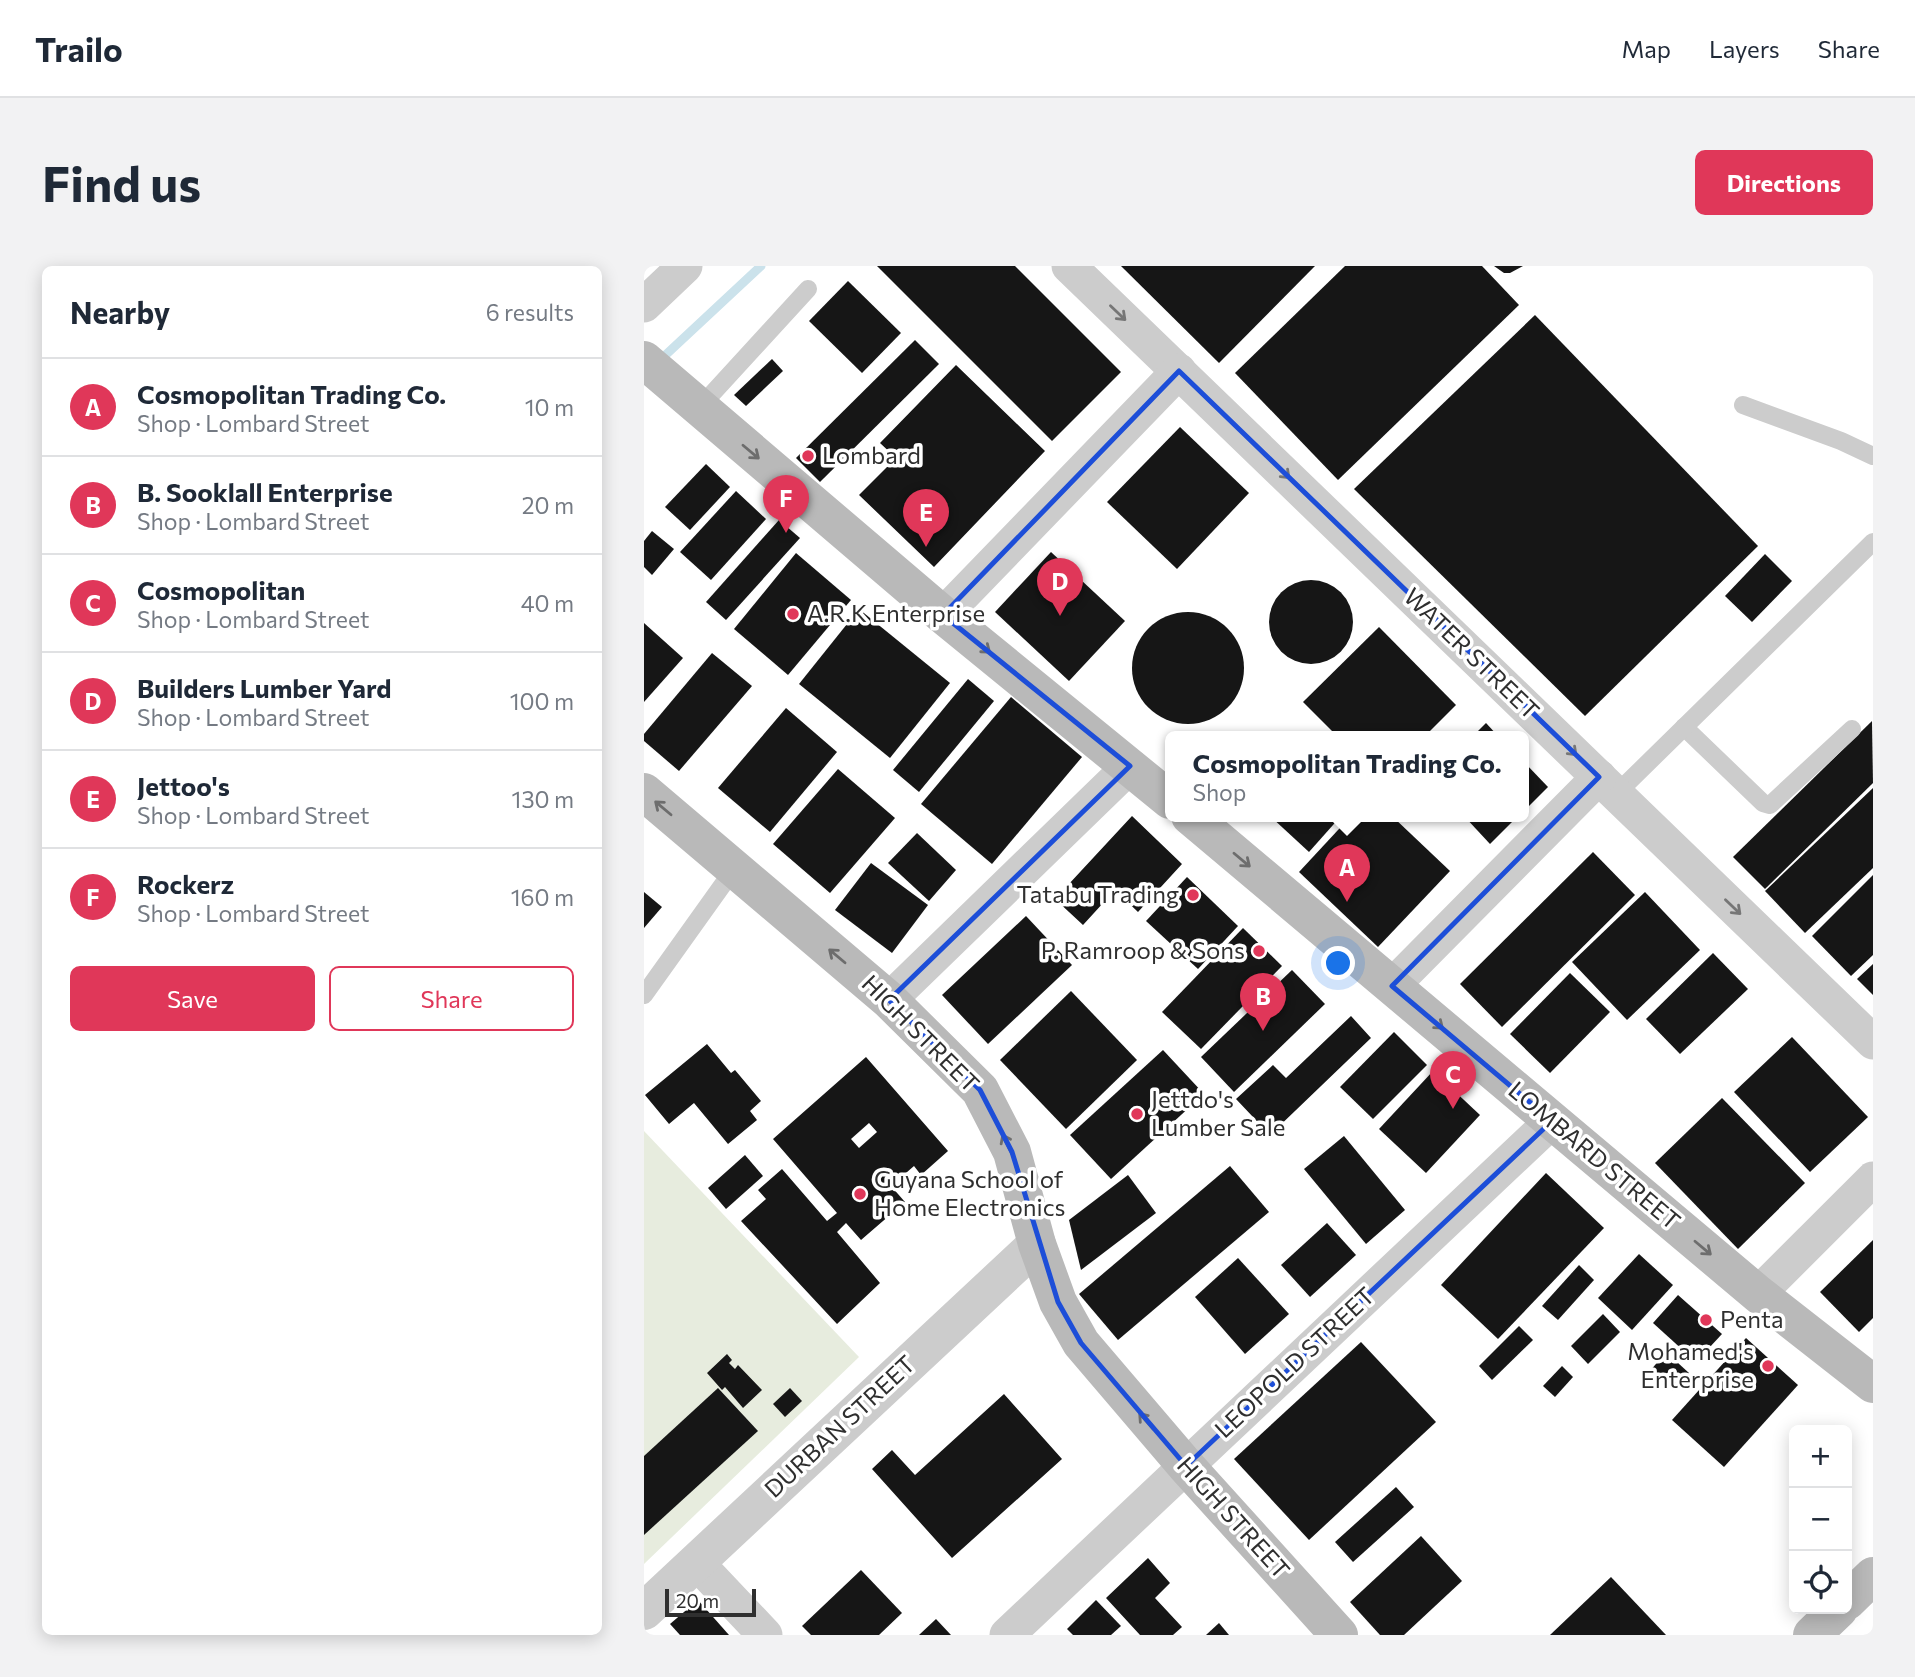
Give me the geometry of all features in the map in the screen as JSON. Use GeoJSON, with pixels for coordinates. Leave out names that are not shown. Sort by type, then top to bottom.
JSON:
{"type":"FeatureCollection","features":[{"type":"Feature","properties":{"kind":"main road"},"geometry":{"type":"LineString","coordinates":[[644,360],[943,615],[1165,796]]}},
{"type":"Feature","properties":{"kind":"main road","name":"HIGH STREET"},"geometry":{"type":"LineString","coordinates":[[644,792],[889,1000],[980,1090],[1012,1152],[1037,1244],[1058,1302],[1081,1343],[1186,1466],[1339,1635]]}},
{"type":"Feature","properties":{"kind":"main road","name":"LOMBARD STREET"},"geometry":{"type":"LineString","coordinates":[[1197,822],[1758,1294],[1873,1384]]}},
{"type":"Feature","properties":{"kind":"main road"},"geometry":{"type":"LineString","coordinates":[[1852,1596],[1873,1576]]}},
{"type":"Feature","properties":{"kind":"main road"},"geometry":{"type":"LineString","coordinates":[[1812,1635],[1834,1614]]}},
{"type":"Feature","properties":{"kind":"street"},"geometry":{"type":"LineString","coordinates":[[644,305],[685,266]]}},
{"type":"Feature","properties":{"kind":"street","name":"WATER STREET"},"geometry":{"type":"LineString","coordinates":[[1069,266],[1873,1042]]}},
{"type":"Feature","properties":{"kind":"street"},"geometry":{"type":"LineString","coordinates":[[943,615],[1178,371]]}},
{"type":"Feature","properties":{"kind":"street"},"geometry":{"type":"LineString","coordinates":[[889,1000],[1130,766]]}},
{"type":"Feature","properties":{"kind":"street"},"geometry":{"type":"LineString","coordinates":[[1392,986],[1607,785]]}},
{"type":"Feature","properties":{"kind":"street","name":"LEOPOLD STREET"},"geometry":{"type":"LineString","coordinates":[[1007,1635],[1552,1121]]}},
{"type":"Feature","properties":{"kind":"street"},"geometry":{"type":"LineString","coordinates":[[1758,1294],[1873,1180]]}},
{"type":"Feature","properties":{"kind":"street","name":"DURBAN STREET"},"geometry":{"type":"LineString","coordinates":[[644,1611],[1037,1244]]}},
{"type":"Feature","properties":{"kind":"street"},"geometry":{"type":"LineString","coordinates":[[696,1562],[765,1635]]}},
{"type":"Feature","properties":{"kind":"lane"},"geometry":{"type":"LineString","coordinates":[[699,408],[808,289]]}},
{"type":"Feature","properties":{"kind":"lane"},"geometry":{"type":"LineString","coordinates":[[1743,405],[1841,441],[1873,456]]}},
{"type":"Feature","properties":{"kind":"lane"},"geometry":{"type":"LineString","coordinates":[[1607,785],[1684,727],[1873,542]]}},
{"type":"Feature","properties":{"kind":"lane"},"geometry":{"type":"LineString","coordinates":[[1684,727],[1763,803],[1770,805],[1852,729]]}},
{"type":"Feature","properties":{"kind":"lane"},"geometry":{"type":"LineString","coordinates":[[644,995],[734,869]]}},
{"type":"Feature","properties":{"kind":"highlighted area"},"geometry":{"type":"Polygon","coordinates":[[[1179,371],[1599,777],[1392,986],[1552,1121],[1186,1466],[1081,1343],[1058,1302],[1012,1152],[980,1090],[889,1000],[1130,766],[943,615],[1179,371]]]}},
{"type":"Feature","properties":{"kind":"shaded area"},"geometry":{"type":"Polygon","coordinates":[[[644,1131],[859,1357],[644,1564],[644,1131]]]}},
{"type":"Feature","properties":{"kind":"building"},"geometry":{"type":"Polygon","coordinates":[[[877,266],[1015,266],[1121,372],[1052,441],[877,266]]]}},
{"type":"Feature","properties":{"kind":"building"},"geometry":{"type":"Polygon","coordinates":[[[1121,266],[1315,266],[1219,363],[1121,266]]]}},
{"type":"Feature","properties":{"kind":"building"},"geometry":{"type":"Polygon","coordinates":[[[1345,266],[1482,266],[1519,305],[1338,480],[1235,373],[1345,266]]]}},
{"type":"Feature","properties":{"kind":"building"},"geometry":{"type":"Polygon","coordinates":[[[1494,266],[1523,266],[1504,273],[1494,266]]]}},
{"type":"Feature","properties":{"kind":"building"},"geometry":{"type":"Polygon","coordinates":[[[848,281],[901,333],[862,373],[809,321],[848,281]]]}},
{"type":"Feature","properties":{"kind":"building"},"geometry":{"type":"Polygon","coordinates":[[[1535,315],[1758,546],[1585,716],[1354,489],[1535,315]]]}},
{"type":"Feature","properties":{"kind":"building"},"geometry":{"type":"Polygon","coordinates":[[[915,340],[939,364],[820,482],[796,458],[915,340]]]}},
{"type":"Feature","properties":{"kind":"building"},"geometry":{"type":"Polygon","coordinates":[[[772,359],[783,371],[746,406],[734,395],[772,359]]]}},
{"type":"Feature","properties":{"kind":"building"},"geometry":{"type":"Polygon","coordinates":[[[956,365],[1045,451],[934,567],[859,495],[896,458],[880,443],[956,365]]]}},
{"type":"Feature","properties":{"kind":"building"},"geometry":{"type":"Polygon","coordinates":[[[1180,427],[1249,493],[1177,569],[1107,502],[1180,427]]]}},
{"type":"Feature","properties":{"kind":"building"},"geometry":{"type":"Polygon","coordinates":[[[706,464],[730,487],[690,530],[665,507],[706,464]]]}},
{"type":"Feature","properties":{"kind":"building"},"geometry":{"type":"Polygon","coordinates":[[[736,491],[766,519],[711,580],[680,552],[736,491]]]}},
{"type":"Feature","properties":{"kind":"building"},"geometry":{"type":"Polygon","coordinates":[[[779,520],[800,538],[726,620],[706,602],[779,520]]]}},
{"type":"Feature","properties":{"kind":"building"},"geometry":{"type":"Polygon","coordinates":[[[652,531],[674,549],[652,575],[644,567],[644,541],[652,531]]]}},
{"type":"Feature","properties":{"kind":"building"},"geometry":{"type":"Polygon","coordinates":[[[1051,552],[1125,621],[1069,681],[995,612],[1051,552]]]}},
{"type":"Feature","properties":{"kind":"building","name":"A.R.K Enterprise"},"geometry":{"type":"Polygon","coordinates":[[[796,553],[851,600],[788,675],[734,629],[796,553]]]}},
{"type":"Feature","properties":{"kind":"building"},"geometry":{"type":"Polygon","coordinates":[[[1765,554],[1792,581],[1752,622],[1725,596],[1765,554]]]}},
{"type":"Feature","properties":{"kind":"building"},"geometry":{"type":"Polygon","coordinates":[[[1311,580],[1334,587],[1346,599],[1353,622],[1346,645],[1334,657],[1311,664],[1288,657],[1276,645],[1269,622],[1276,599],[1288,587],[1311,580]]]}},
{"type":"Feature","properties":{"kind":"building"},"geometry":{"type":"Polygon","coordinates":[[[859,609],[950,683],[890,758],[799,684],[859,609]]]}},
{"type":"Feature","properties":{"kind":"building"},"geometry":{"type":"Polygon","coordinates":[[[1188,612],[1209,617],[1227,629],[1239,647],[1244,668],[1239,689],[1227,707],[1209,719],[1188,724],[1167,719],[1149,707],[1137,689],[1132,668],[1137,647],[1149,629],[1167,617],[1188,612]]]}},
{"type":"Feature","properties":{"kind":"building"},"geometry":{"type":"Polygon","coordinates":[[[644,623],[683,658],[644,702],[644,623]]]}},
{"type":"Feature","properties":{"kind":"building"},"geometry":{"type":"Polygon","coordinates":[[[1379,627],[1456,705],[1430,731],[1332,731],[1303,702],[1379,627]]]}},
{"type":"Feature","properties":{"kind":"building"},"geometry":{"type":"Polygon","coordinates":[[[712,653],[752,686],[679,771],[644,741],[644,734],[712,653]]]}},
{"type":"Feature","properties":{"kind":"building"},"geometry":{"type":"Polygon","coordinates":[[[968,679],[994,701],[919,792],[893,770],[968,679]]]}},
{"type":"Feature","properties":{"kind":"building"},"geometry":{"type":"Polygon","coordinates":[[[1011,697],[1082,757],[992,864],[921,804],[1011,697]]]}},
{"type":"Feature","properties":{"kind":"building"},"geometry":{"type":"Polygon","coordinates":[[[786,708],[837,752],[770,832],[718,788],[786,708]]]}},
{"type":"Feature","properties":{"kind":"building"},"geometry":{"type":"Polygon","coordinates":[[[1872,721],[1873,783],[1765,889],[1733,857],[1872,721]]]}},
{"type":"Feature","properties":{"kind":"building"},"geometry":{"type":"Polygon","coordinates":[[[1486,723],[1493,731],[1478,731],[1486,723]]]}},
{"type":"Feature","properties":{"kind":"building"},"geometry":{"type":"Polygon","coordinates":[[[1529,767],[1548,787],[1529,806],[1529,767]]]}},
{"type":"Feature","properties":{"kind":"building"},"geometry":{"type":"Polygon","coordinates":[[[838,769],[895,818],[830,893],[773,844],[838,769]]]}},
{"type":"Feature","properties":{"kind":"building"},"geometry":{"type":"Polygon","coordinates":[[[1873,788],[1873,868],[1805,933],[1765,891],[1873,788]]]}},
{"type":"Feature","properties":{"kind":"building"},"geometry":{"type":"Polygon","coordinates":[[[1132,816],[1182,864],[1138,912],[1115,890],[1083,925],[1055,899],[1132,816]]]}},
{"type":"Feature","properties":{"kind":"building"},"geometry":{"type":"Polygon","coordinates":[[[1276,822],[1336,822],[1309,852],[1276,822]]]}},
{"type":"Feature","properties":{"kind":"building"},"geometry":{"type":"Polygon","coordinates":[[[1345,822],[1398,822],[1450,871],[1378,947],[1299,872],[1345,822]]]}},
{"type":"Feature","properties":{"kind":"building"},"geometry":{"type":"Polygon","coordinates":[[[1470,822],[1512,822],[1490,844],[1470,822]]]}},
{"type":"Feature","properties":{"kind":"building"},"geometry":{"type":"Polygon","coordinates":[[[917,833],[956,870],[929,901],[888,863],[917,833]]]}},
{"type":"Feature","properties":{"kind":"building"},"geometry":{"type":"Polygon","coordinates":[[[1593,852],[1635,895],[1502,1027],[1460,984],[1593,852]]]}},
{"type":"Feature","properties":{"kind":"building"},"geometry":{"type":"Polygon","coordinates":[[[871,863],[928,905],[892,953],[835,910],[871,863]]]}},
{"type":"Feature","properties":{"kind":"building"},"geometry":{"type":"Polygon","coordinates":[[[1873,875],[1873,955],[1851,976],[1812,936],[1873,875]]]}},
{"type":"Feature","properties":{"kind":"building"},"geometry":{"type":"Polygon","coordinates":[[[1187,877],[1238,926],[1198,969],[1146,921],[1187,877]]]}},
{"type":"Feature","properties":{"kind":"building"},"geometry":{"type":"Polygon","coordinates":[[[644,892],[662,907],[644,928],[644,892]]]}},
{"type":"Feature","properties":{"kind":"building"},"geometry":{"type":"Polygon","coordinates":[[[1645,892],[1700,950],[1627,1020],[1572,962],[1645,892]]]}},
{"type":"Feature","properties":{"kind":"building"},"geometry":{"type":"Polygon","coordinates":[[[1026,916],[1072,965],[988,1044],[942,995],[1026,916]]]}},
{"type":"Feature","properties":{"kind":"building"},"geometry":{"type":"Polygon","coordinates":[[[1243,928],[1282,966],[1201,1049],[1162,1012],[1243,928]]]}},
{"type":"Feature","properties":{"kind":"building"},"geometry":{"type":"Polygon","coordinates":[[[1713,953],[1748,989],[1680,1054],[1646,1019],[1713,953]]]}},
{"type":"Feature","properties":{"kind":"building"},"geometry":{"type":"Polygon","coordinates":[[[1873,964],[1873,995],[1857,979],[1873,964]]]}},
{"type":"Feature","properties":{"kind":"building"},"geometry":{"type":"Polygon","coordinates":[[[1292,970],[1325,1004],[1234,1092],[1201,1057],[1292,970]]]}},
{"type":"Feature","properties":{"kind":"building"},"geometry":{"type":"Polygon","coordinates":[[[1570,973],[1610,1012],[1550,1073],[1510,1034],[1570,973]]]}},
{"type":"Feature","properties":{"kind":"building"},"geometry":{"type":"Polygon","coordinates":[[[1071,991],[1137,1060],[1066,1129],[1000,1060],[1071,991]]]}},
{"type":"Feature","properties":{"kind":"building"},"geometry":{"type":"Polygon","coordinates":[[[1351,1016],[1371,1038],[1270,1135],[1236,1099],[1273,1065],[1286,1078],[1351,1016]]]}},
{"type":"Feature","properties":{"kind":"building"},"geometry":{"type":"Polygon","coordinates":[[[1394,1032],[1427,1065],[1373,1119],[1340,1087],[1394,1032]]]}},
{"type":"Feature","properties":{"kind":"building"},"geometry":{"type":"Polygon","coordinates":[[[1792,1037],[1868,1117],[1810,1172],[1734,1092],[1792,1037]]]}},
{"type":"Feature","properties":{"kind":"building"},"geometry":{"type":"Polygon","coordinates":[[[707,1044],[731,1073],[735,1070],[761,1101],[750,1111],[757,1120],[728,1144],[694,1103],[669,1124],[645,1095],[707,1044]]]}},
{"type":"Feature","properties":{"kind":"building","name":"Jettdo's Lumber Sale"},"geometry":{"type":"Polygon","coordinates":[[[1163,1050],[1204,1094],[1111,1179],[1070,1135],[1163,1050]]]}},
{"type":"Feature","properties":{"kind":"building","name":"Guyana School of Home Electronics"},"geometry":{"type":"Polygon","coordinates":[[[866,1057],[948,1151],[921,1175],[914,1166],[891,1186],[905,1202],[861,1240],[846,1223],[837,1232],[880,1283],[837,1324],[741,1221],[766,1199],[758,1190],[782,1169],[827,1221],[837,1213],[773,1139],[866,1057]],[[869,1123],[851,1139],[859,1148],[877,1132],[869,1123]]]}},
{"type":"Feature","properties":{"kind":"building"},"geometry":{"type":"Polygon","coordinates":[[[1433,1071],[1480,1115],[1426,1173],[1379,1129],[1433,1071]]]}},
{"type":"Feature","properties":{"kind":"building"},"geometry":{"type":"Polygon","coordinates":[[[1722,1098],[1805,1183],[1738,1249],[1655,1163],[1722,1098]]]}},
{"type":"Feature","properties":{"kind":"building"},"geometry":{"type":"Polygon","coordinates":[[[1344,1136],[1405,1210],[1366,1244],[1304,1169],[1344,1136]]]}},
{"type":"Feature","properties":{"kind":"building"},"geometry":{"type":"Polygon","coordinates":[[[745,1155],[763,1176],[726,1209],[708,1188],[745,1155]]]}},
{"type":"Feature","properties":{"kind":"building"},"geometry":{"type":"Polygon","coordinates":[[[1230,1166],[1269,1212],[1118,1340],[1079,1294],[1230,1166]]]}},
{"type":"Feature","properties":{"kind":"building"},"geometry":{"type":"Polygon","coordinates":[[[1546,1173],[1604,1228],[1498,1339],[1441,1285],[1546,1173]]]}},
{"type":"Feature","properties":{"kind":"building"},"geometry":{"type":"Polygon","coordinates":[[[1128,1175],[1156,1213],[1081,1270],[1069,1220],[1128,1175]]]}},
{"type":"Feature","properties":{"kind":"building"},"geometry":{"type":"Polygon","coordinates":[[[1327,1223],[1356,1255],[1310,1297],[1281,1265],[1327,1223]]]}},
{"type":"Feature","properties":{"kind":"building"},"geometry":{"type":"Polygon","coordinates":[[[1873,1240],[1873,1318],[1859,1332],[1820,1292],[1873,1240]]]}},
{"type":"Feature","properties":{"kind":"building"},"geometry":{"type":"Polygon","coordinates":[[[1639,1254],[1673,1285],[1632,1330],[1598,1298],[1639,1254]]]}},
{"type":"Feature","properties":{"kind":"building"},"geometry":{"type":"Polygon","coordinates":[[[1238,1258],[1289,1314],[1245,1354],[1195,1297],[1238,1258]]]}},
{"type":"Feature","properties":{"kind":"building"},"geometry":{"type":"Polygon","coordinates":[[[1579,1265],[1594,1280],[1558,1320],[1542,1306],[1579,1265]]]}},
{"type":"Feature","properties":{"kind":"building"},"geometry":{"type":"Polygon","coordinates":[[[1678,1295],[1722,1334],[1696,1362],[1653,1323],[1678,1295]]]}},
{"type":"Feature","properties":{"kind":"building"},"geometry":{"type":"Polygon","coordinates":[[[1603,1314],[1620,1332],[1588,1364],[1571,1346],[1603,1314]]]}},
{"type":"Feature","properties":{"kind":"building"},"geometry":{"type":"Polygon","coordinates":[[[1519,1326],[1533,1340],[1492,1380],[1479,1366],[1519,1326]]]}},
{"type":"Feature","properties":{"kind":"building"},"geometry":{"type":"Polygon","coordinates":[[[1746,1338],[1798,1385],[1724,1467],[1672,1420],[1746,1338]]]}},
{"type":"Feature","properties":{"kind":"building"},"geometry":{"type":"Polygon","coordinates":[[[1361,1342],[1436,1422],[1309,1540],[1234,1459],[1361,1342]]]}},
{"type":"Feature","properties":{"kind":"building"},"geometry":{"type":"Polygon","coordinates":[[[1666,1352],[1689,1373],[1673,1391],[1650,1371],[1666,1352]]]}},
{"type":"Feature","properties":{"kind":"building"},"geometry":{"type":"Polygon","coordinates":[[[727,1354],[732,1360],[729,1363],[735,1369],[738,1365],[762,1390],[743,1408],[725,1387],[722,1390],[707,1373],[727,1354]]]}},
{"type":"Feature","properties":{"kind":"building"},"geometry":{"type":"Polygon","coordinates":[[[1562,1366],[1573,1377],[1555,1397],[1543,1386],[1562,1366]]]}},
{"type":"Feature","properties":{"kind":"building"},"geometry":{"type":"Polygon","coordinates":[[[718,1388],[758,1431],[644,1535],[644,1456],[718,1388]]]}},
{"type":"Feature","properties":{"kind":"building"},"geometry":{"type":"Polygon","coordinates":[[[790,1388],[802,1401],[785,1417],[773,1404],[790,1388]]]}},
{"type":"Feature","properties":{"kind":"building"},"geometry":{"type":"Polygon","coordinates":[[[1004,1394],[1062,1459],[952,1558],[872,1469],[892,1450],[915,1475],[1004,1394]]]}},
{"type":"Feature","properties":{"kind":"building"},"geometry":{"type":"Polygon","coordinates":[[[1396,1487],[1414,1507],[1353,1562],[1335,1542],[1396,1487]]]}},
{"type":"Feature","properties":{"kind":"building"},"geometry":{"type":"Polygon","coordinates":[[[1421,1536],[1462,1581],[1404,1635],[1380,1635],[1350,1602],[1421,1536]]]}},
{"type":"Feature","properties":{"kind":"building"},"geometry":{"type":"Polygon","coordinates":[[[1148,1558],[1170,1583],[1155,1598],[1182,1627],[1173,1635],[1140,1635],[1106,1598],[1148,1558]]]}},
{"type":"Feature","properties":{"kind":"building"},"geometry":{"type":"Polygon","coordinates":[[[861,1570],[902,1613],[879,1635],[811,1635],[802,1626],[861,1570]]]}},
{"type":"Feature","properties":{"kind":"building"},"geometry":{"type":"Polygon","coordinates":[[[1611,1577],[1666,1635],[1550,1635],[1611,1577]]]}},
{"type":"Feature","properties":{"kind":"building"},"geometry":{"type":"Polygon","coordinates":[[[698,1600],[729,1635],[680,1635],[670,1624],[698,1600]]]}},
{"type":"Feature","properties":{"kind":"building"},"geometry":{"type":"Polygon","coordinates":[[[1096,1600],[1121,1626],[1111,1635],[1073,1635],[1067,1629],[1096,1600]]]}},
{"type":"Feature","properties":{"kind":"building"},"geometry":{"type":"Polygon","coordinates":[[[936,1619],[951,1635],[919,1635],[936,1619]]]}},
{"type":"Feature","properties":{"kind":"building"},"geometry":{"type":"Polygon","coordinates":[[[1219,1623],[1229,1635],[1206,1635],[1219,1623]]]}},
{"type":"Feature","properties":{"kind":"waterway"},"geometry":{"type":"LineString","coordinates":[[658,362],[761,266]]}},
{"type":"Feature","properties":{"kind":"place","name":"Lombard"},"geometry":{"type":"Point","coordinates":[808,456]}},
{"type":"Feature","properties":{"kind":"place","name":"Rockerz"},"geometry":{"type":"Point","coordinates":[786,533]}},
{"type":"Feature","properties":{"kind":"place","name":"Jettoo's"},"geometry":{"type":"Point","coordinates":[926,547]}},
{"type":"Feature","properties":{"kind":"place","name":"A.R.K Enterprise"},"geometry":{"type":"Point","coordinates":[793,614]}},
{"type":"Feature","properties":{"kind":"place","name":"Builders Lumber Yard"},"geometry":{"type":"Point","coordinates":[1060,616]}},
{"type":"Feature","properties":{"kind":"place","name":"Tatabu Trading"},"geometry":{"type":"Point","coordinates":[1193,895]}},
{"type":"Feature","properties":{"kind":"place","name":"Cosmopolitan Trading Co."},"geometry":{"type":"Point","coordinates":[1347,902]}},
{"type":"Feature","properties":{"kind":"place","name":"P. Ramroop & Sons"},"geometry":{"type":"Point","coordinates":[1259,951]}},
{"type":"Feature","properties":{"kind":"place","name":"B. Sooklall Enterprise"},"geometry":{"type":"Point","coordinates":[1263,1031]}},
{"type":"Feature","properties":{"kind":"place","name":"Cosmopolitan"},"geometry":{"type":"Point","coordinates":[1453,1109]}},
{"type":"Feature","properties":{"kind":"place","name":"Jettdo's Lumber Sale"},"geometry":{"type":"Point","coordinates":[1137,1114]}},
{"type":"Feature","properties":{"kind":"place","name":"Guyana School of Home Electronics"},"geometry":{"type":"Point","coordinates":[860,1194]}},
{"type":"Feature","properties":{"kind":"place","name":"Penta"},"geometry":{"type":"Point","coordinates":[1706,1320]}},
{"type":"Feature","properties":{"kind":"place","name":"Mohamed's Enterprise"},"geometry":{"type":"Point","coordinates":[1768,1366]}}]}
